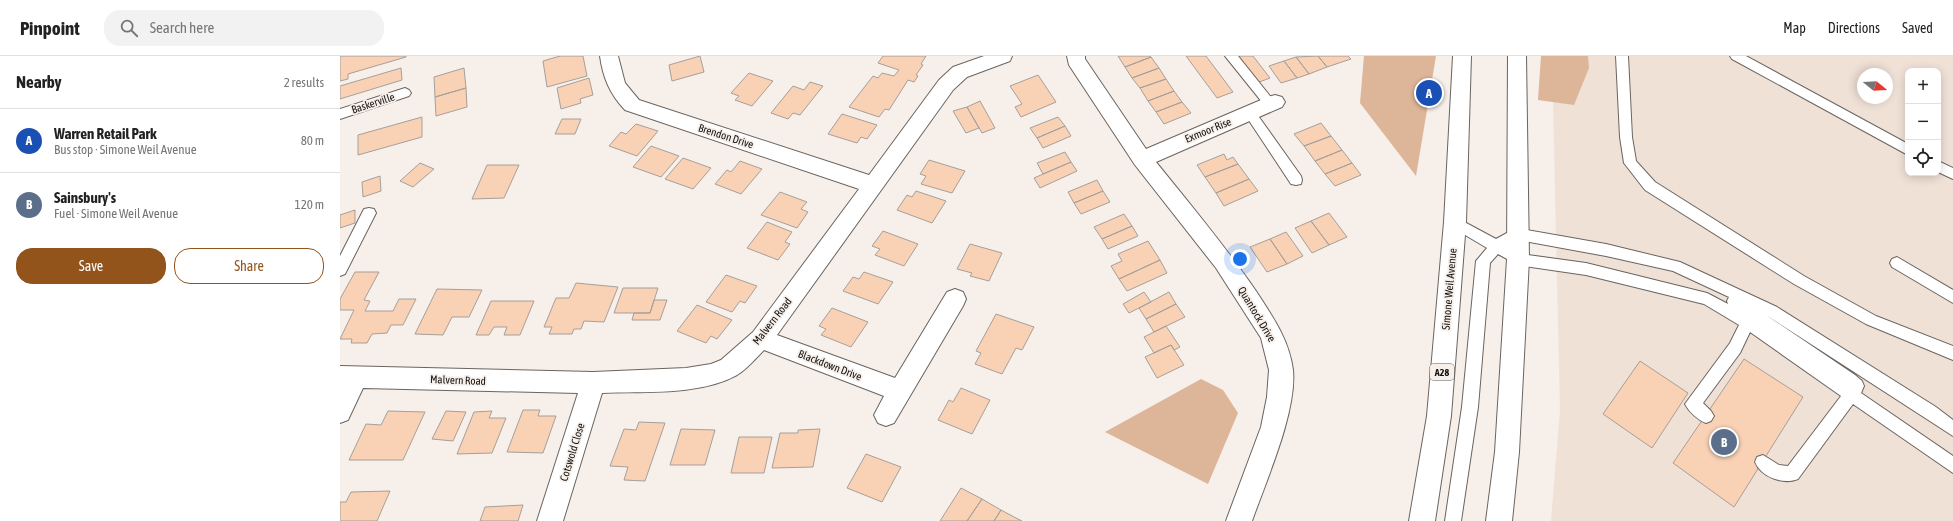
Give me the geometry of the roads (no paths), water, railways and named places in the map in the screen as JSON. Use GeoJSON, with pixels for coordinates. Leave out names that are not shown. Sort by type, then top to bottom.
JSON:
{"type":"FeatureCollection","features":[{"type":"Feature","properties":{"kind":"main road","name":"Brendon Drive"},"geometry":{"type":"LineString","coordinates":[[609,56],[611,73],[618,90],[632,105],[873,185]]}},
{"type":"Feature","properties":{"kind":"main road","name":"Malvern Road"},"geometry":{"type":"LineString","coordinates":[[348,377],[593,383],[686,379],[711,374],[729,367],[761,339],[946,85],[960,72],[1003,56]]}},
{"type":"Feature","properties":{"kind":"main road","name":"Quantock Drive"},"geometry":{"type":"LineString","coordinates":[[1076,56],[1076,60],[1142,159],[1224,262],[1272,335],[1281,370],[1279,397],[1273,427],[1239,521]]}},
{"type":"Feature","properties":{"kind":"main road","name":"Simone Weil Avenue"},"geometry":{"type":"LineString","coordinates":[[1422,521],[1439,416],[1455,222],[1462,56]]}},
{"type":"Feature","properties":{"kind":"main road"},"geometry":{"type":"LineString","coordinates":[[1499,521],[1507,452],[1518,259],[1516,234],[1517,56]]}},
{"type":"Feature","properties":{"kind":"main road","name":"Exmoor Rise"},"geometry":{"type":"LineString","coordinates":[[1142,159],[1273,103]]}},
{"type":"Feature","properties":{"kind":"main road"},"geometry":{"type":"LineString","coordinates":[[886,415],[955,299]]}},
{"type":"Feature","properties":{"kind":"main road","name":"Blackdown Drive"},"geometry":{"type":"LineString","coordinates":[[761,339],[900,391]]}},
{"type":"Feature","properties":{"kind":"main road"},"geometry":{"type":"LineString","coordinates":[[340,412],[348,377]]}},
{"type":"Feature","properties":{"kind":"main road","name":"Cotswold Close"},"geometry":{"type":"LineString","coordinates":[[550,521],[593,383]]}},
{"type":"Feature","properties":{"kind":"lane"},"geometry":{"type":"LineString","coordinates":[[1231,56],[1273,103]]}},
{"type":"Feature","properties":{"kind":"lane"},"geometry":{"type":"LineString","coordinates":[[1622,56],[1626,137],[1630,163],[1650,186],[1799,280],[1871,320],[1953,353]]}},
{"type":"Feature","properties":{"kind":"lane"},"geometry":{"type":"LineString","coordinates":[[1736,56],[1905,148]]}},
{"type":"Feature","properties":{"kind":"lane","name":"Baskerville"},"geometry":{"type":"LineString","coordinates":[[340,114],[406,93]]}},
{"type":"Feature","properties":{"kind":"lane"},"geometry":{"type":"LineString","coordinates":[[1250,113],[1296,180]]}},
{"type":"Feature","properties":{"kind":"lane"},"geometry":{"type":"LineString","coordinates":[[1941,168],[1953,174]]}},
{"type":"Feature","properties":{"kind":"lane"},"geometry":{"type":"LineString","coordinates":[[340,270],[369,213]]}},
{"type":"Feature","properties":{"kind":"lane"},"geometry":{"type":"LineString","coordinates":[[1455,222],[1518,259],[1586,269],[1707,299],[1747,322],[1953,465]]}},
{"type":"Feature","properties":{"kind":"lane"},"geometry":{"type":"LineString","coordinates":[[1453,521],[1470,407],[1483,261],[1497,246],[1516,234],[1599,248],[1675,266],[1772,311],[1931,412],[1953,429]]}},
{"type":"Feature","properties":{"kind":"lane"},"geometry":{"type":"LineString","coordinates":[[1897,263],[1953,297]]}},
{"type":"Feature","properties":{"kind":"lane"},"geometry":{"type":"LineString","coordinates":[[1710,283],[1857,386],[1792,474],[1776,472],[1763,462]]}},
{"type":"Feature","properties":{"kind":"lane"},"geometry":{"type":"LineString","coordinates":[[1706,416],[1693,404],[1735,348],[1747,322]]}},
{"type":"Feature","properties":{"kind":"place","name":"Warren Retail Park"},"geometry":{"type":"Point","coordinates":[1429,93]}},
{"type":"Feature","properties":{"kind":"place","name":"Sainsbury's"},"geometry":{"type":"Point","coordinates":[1724,442]}}]}
